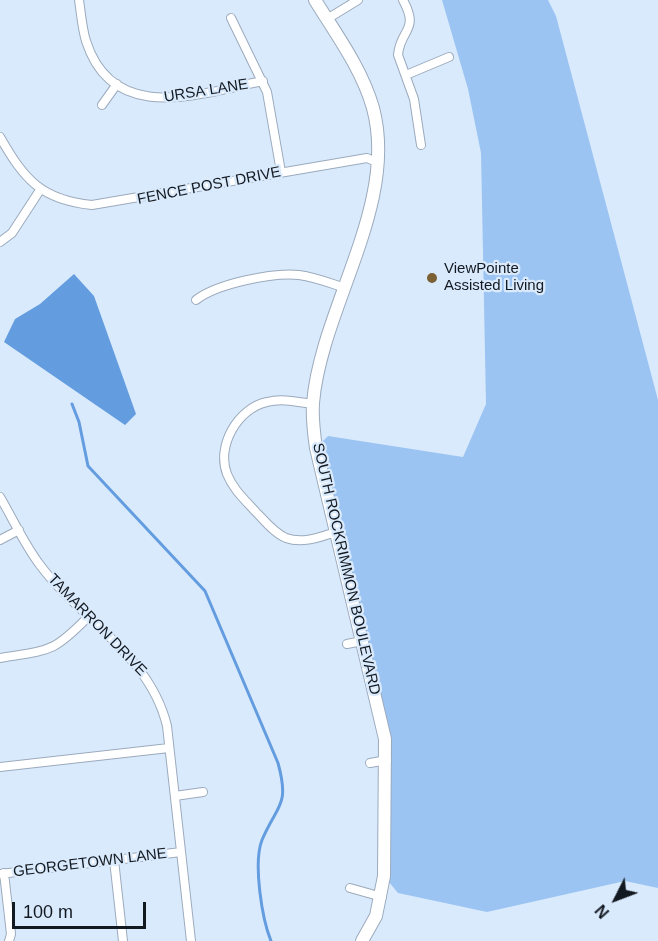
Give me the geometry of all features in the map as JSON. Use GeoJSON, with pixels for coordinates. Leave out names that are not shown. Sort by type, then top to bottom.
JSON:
{"type":"FeatureCollection","features":[{"type":"Feature","properties":{"kind":"main road","name":"SOUTH ROCKRIMMON BOULEVARD"},"geometry":{"type":"LineString","coordinates":[[315,0],[366,89],[376,123],[379,163],[372,197],[321,365],[313,404],[316,448],[382,720],[387,760],[386,854],[382,897],[362,941]]}},
{"type":"Feature","properties":{"kind":"street","name":"URSA LANE"},"geometry":{"type":"LineString","coordinates":[[79,0],[86,39],[98,66],[117,84],[141,96],[167,99],[263,81]]}},
{"type":"Feature","properties":{"kind":"street"},"geometry":{"type":"LineString","coordinates":[[327,19],[358,0]]}},
{"type":"Feature","properties":{"kind":"street"},"geometry":{"type":"LineString","coordinates":[[403,0],[411,15],[410,28],[399,48],[398,55],[414,99],[421,145]]}},
{"type":"Feature","properties":{"kind":"street"},"geometry":{"type":"LineString","coordinates":[[231,18],[263,81],[281,172]]}},
{"type":"Feature","properties":{"kind":"street"},"geometry":{"type":"LineString","coordinates":[[406,75],[449,57]]}},
{"type":"Feature","properties":{"kind":"street"},"geometry":{"type":"LineString","coordinates":[[102,105],[117,84]]}},
{"type":"Feature","properties":{"kind":"street"},"geometry":{"type":"LineString","coordinates":[[0,137],[21,173],[40,190],[12,233],[0,242]]}},
{"type":"Feature","properties":{"kind":"street","name":"FENCE POST DRIVE"},"geometry":{"type":"LineString","coordinates":[[40,190],[77,204],[108,204],[367,158],[379,163]]}},
{"type":"Feature","properties":{"kind":"street"},"geometry":{"type":"LineString","coordinates":[[196,300],[209,290],[285,275],[309,276],[345,288]]}},
{"type":"Feature","properties":{"kind":"street"},"geometry":{"type":"LineString","coordinates":[[313,404],[278,400],[254,407],[237,423],[230,434],[220,461],[237,493],[277,533],[297,540],[336,532]]}},
{"type":"Feature","properties":{"kind":"street","name":"TAMARRON DRIVE"},"geometry":{"type":"LineString","coordinates":[[0,496],[40,565],[149,681],[164,713],[191,941]]}},
{"type":"Feature","properties":{"kind":"street"},"geometry":{"type":"LineString","coordinates":[[0,540],[19,530]]}},
{"type":"Feature","properties":{"kind":"street"},"geometry":{"type":"LineString","coordinates":[[0,658],[48,651],[67,639],[89,616]]}},
{"type":"Feature","properties":{"kind":"street"},"geometry":{"type":"LineString","coordinates":[[347,644],[362,641]]}},
{"type":"Feature","properties":{"kind":"street"},"geometry":{"type":"LineString","coordinates":[[0,767],[169,748]]}},
{"type":"Feature","properties":{"kind":"street"},"geometry":{"type":"LineString","coordinates":[[370,763],[387,760]]}},
{"type":"Feature","properties":{"kind":"street"},"geometry":{"type":"LineString","coordinates":[[175,796],[202,792]]}},
{"type":"Feature","properties":{"kind":"street","name":"GEORGETOWN LANE"},"geometry":{"type":"LineString","coordinates":[[2,874],[181,852]]}},
{"type":"Feature","properties":{"kind":"street"},"geometry":{"type":"LineString","coordinates":[[114,860],[123,941]]}},
{"type":"Feature","properties":{"kind":"street"},"geometry":{"type":"LineString","coordinates":[[2,874],[11,934],[9,941]]}},
{"type":"Feature","properties":{"kind":"street"},"geometry":{"type":"LineString","coordinates":[[350,888],[382,897]]}},
{"type":"Feature","properties":{"kind":"shaded area"},"geometry":{"type":"Polygon","coordinates":[[[442,0],[548,0],[556,16],[658,400],[658,888],[625,881],[487,912],[398,893],[384,876],[385,739],[316,448],[328,436],[463,457],[486,404],[481,153],[468,89],[442,0]]]}},
{"type":"Feature","properties":{"kind":"shaded area"},"geometry":{"type":"Polygon","coordinates":[[[74,274],[94,296],[136,414],[125,425],[4,342],[15,319],[40,304],[74,274]]]}},
{"type":"Feature","properties":{"kind":"waterway"},"geometry":{"type":"LineString","coordinates":[[72,404],[79,422],[88,466],[205,591],[278,763],[283,789],[282,797],[262,840],[258,862],[262,905],[271,941]]}},
{"type":"Feature","properties":{"kind":"place","name":"ViewPointe Assisted Living"},"geometry":{"type":"Point","coordinates":[432,278]}}]}
